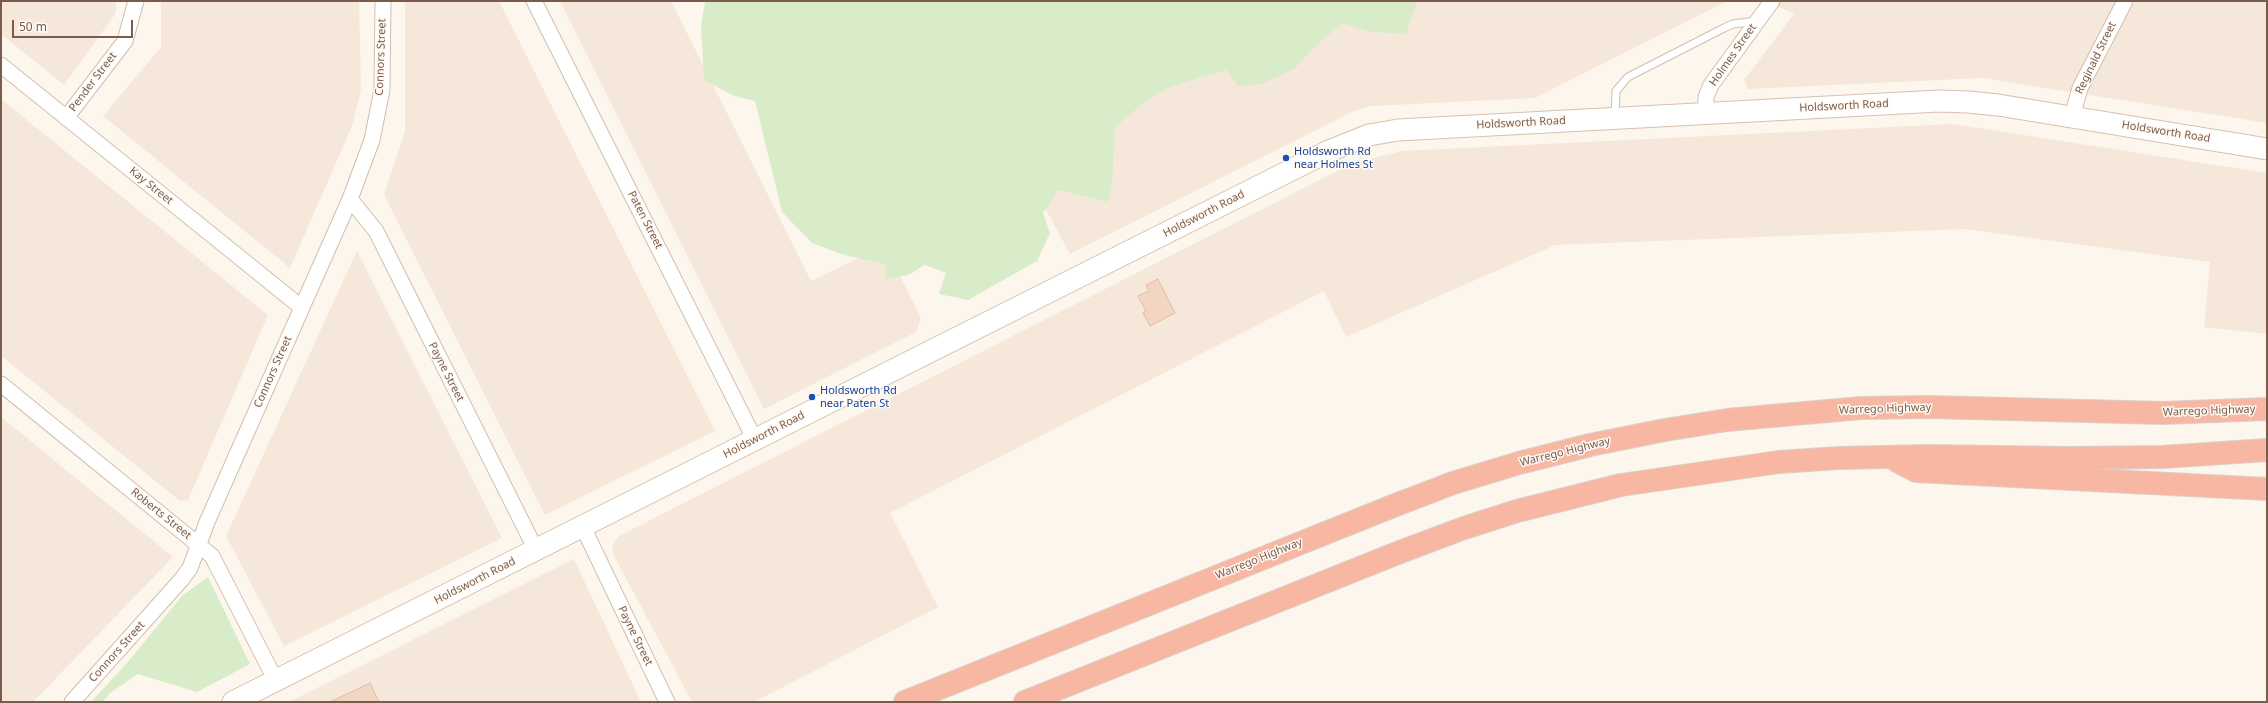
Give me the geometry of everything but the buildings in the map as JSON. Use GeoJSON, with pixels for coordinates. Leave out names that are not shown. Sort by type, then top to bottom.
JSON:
{"type":"FeatureCollection","features":[{"type":"Feature","properties":{"kind":"highway","name":"Warrego Highway"},"geometry":{"type":"LineString","coordinates":[[905,702],[1453,483],[1519,462],[1590,445],[1726,420],[1861,408],[1930,407],[2162,413],[2267,409]]}},
{"type":"Feature","properties":{"kind":"highway"},"geometry":{"type":"LineString","coordinates":[[1025,702],[1400,552],[1517,510],[1621,485],[1779,462],[1889,456],[2085,458],[2193,455],[2267,450]]}},
{"type":"Feature","properties":{"kind":"highway"},"geometry":{"type":"LineString","coordinates":[[1889,456],[1916,471],[2267,489]]}},
{"type":"Feature","properties":{"kind":"street","name":"Pender Street"},"geometry":{"type":"LineString","coordinates":[[66,118],[125,41],[136,1]]}},
{"type":"Feature","properties":{"kind":"street","name":"Connors Street"},"geometry":{"type":"LineString","coordinates":[[72,702],[182,579],[190,568],[301,307],[350,199],[372,140],[382,90],[382,1]]}},
{"type":"Feature","properties":{"kind":"street","name":"Paten Street"},"geometry":{"type":"LineString","coordinates":[[534,1],[755,440]]}},
{"type":"Feature","properties":{"kind":"street","name":"Holmes Street"},"geometry":{"type":"LineString","coordinates":[[1706,113],[1706,97],[1711,85],[1772,1]]}},
{"type":"Feature","properties":{"kind":"street","name":"Reginald Street"},"geometry":{"type":"LineString","coordinates":[[2072,117],[2080,88],[2125,1]]}},
{"type":"Feature","properties":{"kind":"street","name":"Kay Street"},"geometry":{"type":"LineString","coordinates":[[1,65],[301,307]]}},
{"type":"Feature","properties":{"kind":"street","name":"Holdsworth Road"},"geometry":{"type":"LineString","coordinates":[[233,702],[1315,158],[1358,138],[1398,130],[1939,101],[1968,102],[2267,148]]}},
{"type":"Feature","properties":{"kind":"street","name":"Payne Street"},"geometry":{"type":"LineString","coordinates":[[350,199],[376,231],[536,550]]}},
{"type":"Feature","properties":{"kind":"street","name":"Roberts Street"},"geometry":{"type":"LineString","coordinates":[[1,384],[199,545],[216,562],[276,681]]}},
{"type":"Feature","properties":{"kind":"street","name":"Payne Street"},"geometry":{"type":"LineString","coordinates":[[583,526],[667,702]]}},
{"type":"Feature","properties":{"kind":"lane"},"geometry":{"type":"LineString","coordinates":[[1615,118],[1616,91],[1628,77],[1733,24],[1757,21]]}},
{"type":"Feature","properties":{"kind":"shaded area"},"geometry":{"type":"Polygon","coordinates":[[[1,1],[116,1],[116,13],[64,85],[1,34],[1,1]]]}},
{"type":"Feature","properties":{"kind":"shaded area"},"geometry":{"type":"Polygon","coordinates":[[[161,1],[359,1],[361,90],[352,126],[290,268],[103,116],[161,47],[161,1]]]}},
{"type":"Feature","properties":{"kind":"shaded area"},"geometry":{"type":"Polygon","coordinates":[[[405,1],[499,1],[715,431],[545,515],[384,195],[405,131],[405,1]]]}},
{"type":"Feature","properties":{"kind":"shaded area"},"geometry":{"type":"Polygon","coordinates":[[[560,1],[671,1],[811,281],[885,245],[921,318],[916,332],[764,409],[560,1]]]}},
{"type":"Feature","properties":{"kind":"shaded area"},"geometry":{"type":"Polygon","coordinates":[[[1222,1],[1727,1],[1535,98],[1372,106],[1354,111],[1070,254],[1019,160],[1222,1]]]}},
{"type":"Feature","properties":{"kind":"shaded area"},"geometry":{"type":"Polygon","coordinates":[[[1766,1],[2267,1],[2267,123],[1982,78],[1748,89],[1744,80],[1794,14],[1766,1]]]}},
{"type":"Feature","properties":{"kind":"shaded area"},"geometry":{"type":"Polygon","coordinates":[[[1,99],[268,315],[188,500],[180,501],[1,356],[1,99]]]}},
{"type":"Feature","properties":{"kind":"shaded area"},"geometry":{"type":"Polygon","coordinates":[[[1953,124],[2267,173],[2267,334],[2204,327],[2210,262],[1964,229],[1555,245],[1346,337],[1324,291],[890,513],[938,607],[754,702],[692,702],[613,554],[612,545],[619,536],[1353,163],[1402,151],[1953,124]]]}},
{"type":"Feature","properties":{"kind":"shaded area"},"geometry":{"type":"Polygon","coordinates":[[[357,251],[502,538],[284,646],[226,536],[357,251]]]}},
{"type":"Feature","properties":{"kind":"shaded area"},"geometry":{"type":"Polygon","coordinates":[[[1,417],[173,557],[33,702],[1,702],[1,417]]]}},
{"type":"Feature","properties":{"kind":"shaded area"},"geometry":{"type":"Polygon","coordinates":[[[574,559],[641,702],[289,702],[574,559]]]}},
{"type":"Feature","properties":{"kind":"green space"},"geometry":{"type":"Polygon","coordinates":[[[685,1],[1417,1],[1406,34],[1371,32],[1342,23],[1312,49],[1294,69],[1261,84],[1238,86],[1226,70],[1172,86],[1146,101],[1115,127],[1112,182],[1108,202],[1058,190],[1043,213],[1050,233],[1037,261],[968,300],[939,294],[946,273],[925,265],[908,275],[886,279],[886,264],[844,255],[812,243],[782,212],[755,101],[734,96],[704,80],[701,26],[705,2],[685,1]]]}},
{"type":"Feature","properties":{"kind":"green space"},"geometry":{"type":"Polygon","coordinates":[[[208,577],[250,664],[197,692],[138,674],[110,693],[103,702],[91,702],[127,663],[182,596],[208,577]]]}},
{"type":"Feature","properties":{"kind":"place","name":"Holdsworth Rd near Holmes St"},"geometry":{"type":"Point","coordinates":[1286,158]}},
{"type":"Feature","properties":{"kind":"place","name":"Holdsworth Rd near Paten St"},"geometry":{"type":"Point","coordinates":[812,397]}}]}
